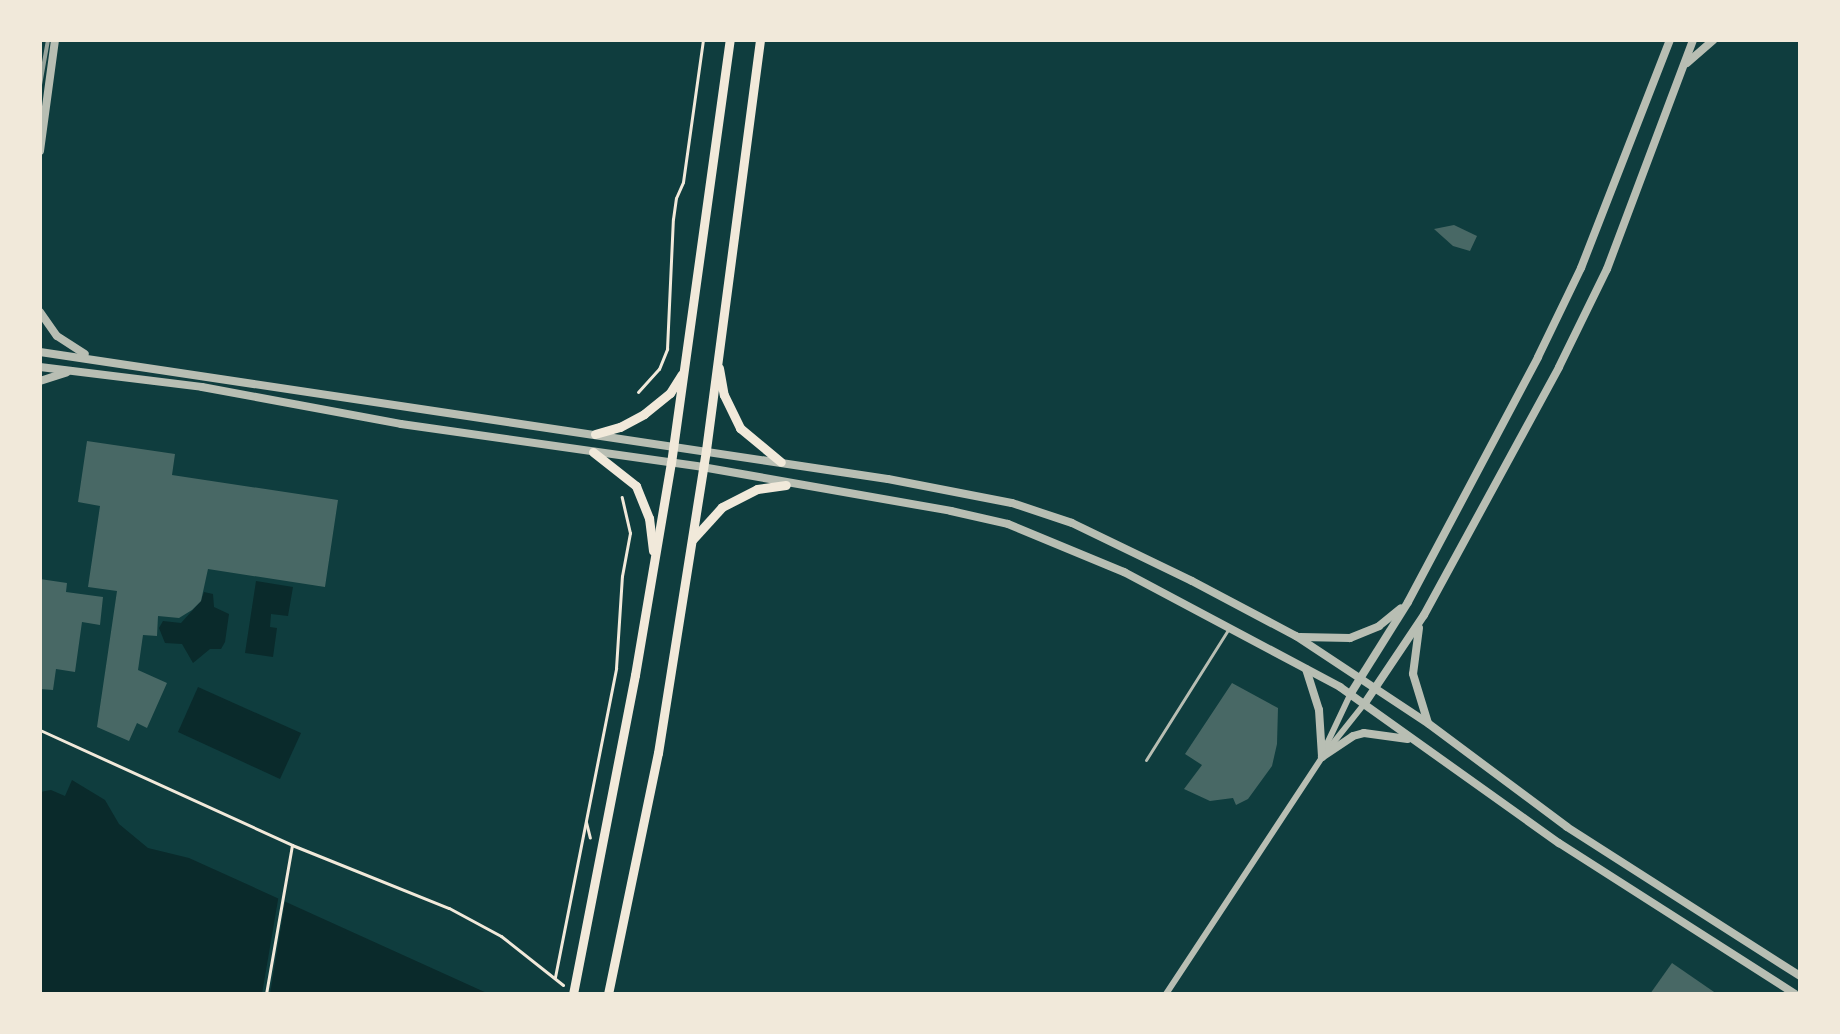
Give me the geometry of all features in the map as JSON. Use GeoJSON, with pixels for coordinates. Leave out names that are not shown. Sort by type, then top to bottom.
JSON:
{"type":"FeatureCollection","features":[{"type":"Feature","properties":{"kind":"main road"},"geometry":{"type":"LineString","coordinates":[[572,992],[594,893],[671,463],[730,40]]}},
{"type":"Feature","properties":{"kind":"main road"},"geometry":{"type":"LineString","coordinates":[[608,994],[658,753],[706,450],[760,40]]}},
{"type":"Feature","properties":{"kind":"main road"},"geometry":{"type":"LineString","coordinates":[[717,361],[724,395],[740,428],[781,462]]}},
{"type":"Feature","properties":{"kind":"main road"},"geometry":{"type":"LineString","coordinates":[[595,434],[620,427],[644,414],[670,393],[683,372]]}},
{"type":"Feature","properties":{"kind":"main road"},"geometry":{"type":"LineString","coordinates":[[593,452],[636,486],[649,518],[654,562]]}},
{"type":"Feature","properties":{"kind":"main road"},"geometry":{"type":"LineString","coordinates":[[691,542],[722,507],[757,489],[786,485]]}},
{"type":"Feature","properties":{"kind":"street"},"geometry":{"type":"LineString","coordinates":[[40,151],[55,40]]}},
{"type":"Feature","properties":{"kind":"street"},"geometry":{"type":"LineString","coordinates":[[1166,994],[1322,757],[1365,703],[1424,615],[1480,518],[1607,269],[1693,40]]}},
{"type":"Feature","properties":{"kind":"street"},"geometry":{"type":"LineString","coordinates":[[1683,66],[1713,40]]}},
{"type":"Feature","properties":{"kind":"street"},"geometry":{"type":"LineString","coordinates":[[1322,757],[1351,693],[1408,602],[1581,268],[1668,41]]}},
{"type":"Feature","properties":{"kind":"street"},"geometry":{"type":"LineString","coordinates":[[40,312],[57,336],[89,357]]}},
{"type":"Feature","properties":{"kind":"street"},"geometry":{"type":"LineString","coordinates":[[40,352],[706,450],[1012,503],[1114,543],[1296,636],[1429,724],[1567,827],[1800,976]]}},
{"type":"Feature","properties":{"kind":"street"},"geometry":{"type":"LineString","coordinates":[[40,367],[202,387],[401,424],[702,467],[1008,524],[1124,572],[1351,693],[1409,739],[1559,843],[1795,994]]}},
{"type":"Feature","properties":{"kind":"street"},"geometry":{"type":"LineString","coordinates":[[40,381],[72,371]]}},
{"type":"Feature","properties":{"kind":"street"},"geometry":{"type":"LineString","coordinates":[[1296,636],[1323,640],[1350,638],[1379,626],[1408,602]]}},
{"type":"Feature","properties":{"kind":"street"},"geometry":{"type":"LineString","coordinates":[[1424,615],[1416,637],[1413,674],[1429,724]]}},
{"type":"Feature","properties":{"kind":"street"},"geometry":{"type":"LineString","coordinates":[[1306,669],[1319,710],[1322,757]]}},
{"type":"Feature","properties":{"kind":"street"},"geometry":{"type":"LineString","coordinates":[[1322,757],[1353,736],[1364,733],[1409,739]]}},
{"type":"Feature","properties":{"kind":"lane"},"geometry":{"type":"LineString","coordinates":[[1146,760],[1230,626]]}},
{"type":"Feature","properties":{"kind":"path"},"geometry":{"type":"LineString","coordinates":[[638,392],[659,369],[667,349],[673,219],[676,198],[683,182],[703,40]]}},
{"type":"Feature","properties":{"kind":"path"},"geometry":{"type":"LineString","coordinates":[[555,977],[616,668],[622,576],[630,533],[622,497]]}},
{"type":"Feature","properties":{"kind":"path"},"geometry":{"type":"LineString","coordinates":[[40,730],[292,845],[449,908],[501,936],[572,992]]}},
{"type":"Feature","properties":{"kind":"path"},"geometry":{"type":"LineString","coordinates":[[266,994],[292,845]]}},
{"type":"Feature","properties":{"kind":"water"},"geometry":{"type":"Polygon","coordinates":[[[256,581],[293,587],[288,616],[271,614],[270,627],[277,628],[273,657],[245,653],[256,581]]]}},
{"type":"Feature","properties":{"kind":"water"},"geometry":{"type":"Polygon","coordinates":[[[204,592],[213,594],[214,607],[229,614],[225,642],[221,649],[210,649],[193,663],[182,644],[165,643],[159,628],[163,621],[181,623],[201,601],[204,592]]]}},
{"type":"Feature","properties":{"kind":"water"},"geometry":{"type":"Polygon","coordinates":[[[198,687],[301,733],[280,779],[178,732],[198,687]]]}},
{"type":"Feature","properties":{"kind":"water"},"geometry":{"type":"Polygon","coordinates":[[[72,780],[105,800],[119,824],[148,848],[189,858],[489,994],[40,994],[40,792],[51,790],[65,796],[72,780]]]}},
{"type":"Feature","properties":{"kind":"pier"},"geometry":{"type":"Polygon","coordinates":[[[279,894],[286,896],[270,994],[262,994],[279,894]]]}},
{"type":"Feature","properties":{"kind":"building"},"geometry":{"type":"Polygon","coordinates":[[[1454,225],[1477,236],[1470,251],[1453,246],[1434,229],[1454,225]]]}},
{"type":"Feature","properties":{"kind":"building"},"geometry":{"type":"Polygon","coordinates":[[[87,441],[175,454],[172,475],[338,500],[325,587],[208,569],[201,601],[192,610],[179,618],[158,616],[157,636],[143,635],[138,670],[167,683],[147,728],[137,723],[129,741],[97,727],[117,591],[88,587],[100,506],[78,502],[87,441]]]}},
{"type":"Feature","properties":{"kind":"building"},"geometry":{"type":"Polygon","coordinates":[[[40,579],[67,583],[66,592],[103,597],[100,625],[82,622],[75,672],[56,669],[53,690],[40,689],[40,579]]]}},
{"type":"Feature","properties":{"kind":"building"},"geometry":{"type":"Polygon","coordinates":[[[1232,683],[1278,708],[1277,744],[1272,766],[1248,799],[1236,805],[1233,798],[1210,801],[1184,789],[1202,765],[1185,754],[1232,683]]]}},
{"type":"Feature","properties":{"kind":"building"},"geometry":{"type":"Polygon","coordinates":[[[1672,963],[1717,994],[1650,994],[1672,963]]]}},
{"type":"Feature","properties":{"kind":"railway"},"geometry":{"type":"LineString","coordinates":[[40,85],[48,40]]}}]}
